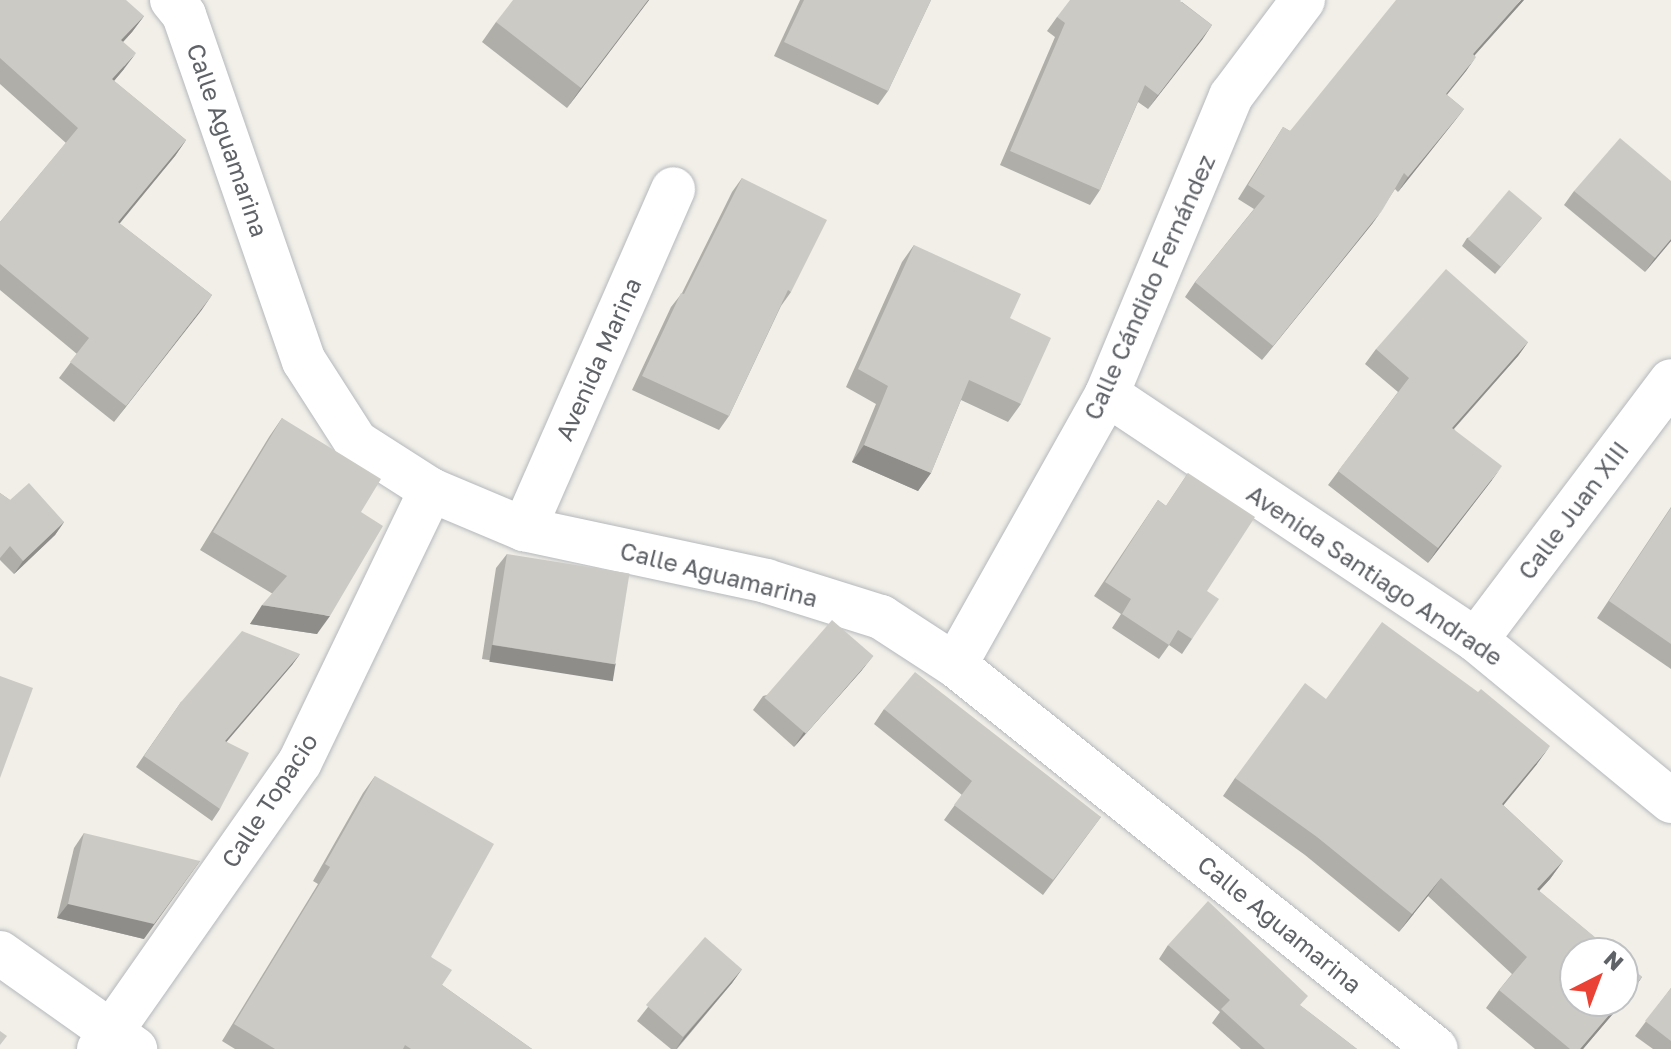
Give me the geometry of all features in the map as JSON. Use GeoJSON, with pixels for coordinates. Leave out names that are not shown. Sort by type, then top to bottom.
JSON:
{"type":"FeatureCollection","features":[{"type":"Feature","properties":{"kind":"street","name":"Calle Aguamarina"},"geometry":{"type":"LineString","coordinates":[[172,0],[184,15],[304,361],[356,442],[431,490],[524,529],[766,581],[881,617],[955,665],[1436,1049]]}},
{"type":"Feature","properties":{"kind":"street","name":"Calle Cándido Fernández"},"geometry":{"type":"LineString","coordinates":[[955,665],[1107,394],[1231,96],[1303,0]]}},
{"type":"Feature","properties":{"kind":"street","name":"Avenida Marina"},"geometry":{"type":"LineString","coordinates":[[524,529],[673,189]]}},
{"type":"Feature","properties":{"kind":"street","name":"Calle Juan XIII"},"geometry":{"type":"LineString","coordinates":[[1476,640],[1671,381]]}},
{"type":"Feature","properties":{"kind":"street","name":"Avenida Santiago Andrade"},"geometry":{"type":"LineString","coordinates":[[1107,394],[1476,640],[1671,801]]}},
{"type":"Feature","properties":{"kind":"street","name":"Calle Topacio"},"geometry":{"type":"LineString","coordinates":[[115,1043],[300,762],[431,490]]}},
{"type":"Feature","properties":{"kind":"street"},"geometry":{"type":"LineString","coordinates":[[0,953],[115,1043]]}},
{"type":"Feature","properties":{"kind":"building"},"geometry":{"type":"Polygon","coordinates":[[[0,0],[126,0],[144,16],[121,40],[136,53],[112,79],[186,140],[118,222],[212,295],[126,406],[70,362],[89,338],[0,264],[0,222],[78,128],[0,58],[0,0]]]}},
{"type":"Feature","properties":{"kind":"building"},"geometry":{"type":"Polygon","coordinates":[[[513,0],[648,0],[581,88],[496,22],[513,0]]]}},
{"type":"Feature","properties":{"kind":"building"},"geometry":{"type":"Polygon","coordinates":[[[804,0],[931,0],[888,91],[784,42],[804,0]]]}},
{"type":"Feature","properties":{"kind":"building"},"geometry":{"type":"Polygon","coordinates":[[[1070,0],[1181,0],[1212,25],[1158,95],[1145,85],[1100,190],[1010,151],[1065,23],[1057,17],[1070,0]]]}},
{"type":"Feature","properties":{"kind":"building"},"geometry":{"type":"Polygon","coordinates":[[[1396,0],[1521,0],[1473,54],[1476,57],[1446,94],[1464,109],[1408,177],[1404,173],[1383,209],[1273,346],[1195,282],[1265,196],[1248,185],[1283,127],[1290,131],[1396,0]]]}},
{"type":"Feature","properties":{"kind":"building"},"geometry":{"type":"Polygon","coordinates":[[[1620,138],[1671,181],[1671,239],[1655,258],[1574,191],[1620,138]]]}},
{"type":"Feature","properties":{"kind":"building"},"geometry":{"type":"Polygon","coordinates":[[[742,178],[827,220],[791,292],[788,290],[729,416],[642,376],[681,293],[684,294],[742,178]]]}},
{"type":"Feature","properties":{"kind":"building"},"geometry":{"type":"Polygon","coordinates":[[[1509,190],[1542,218],[1501,267],[1468,239],[1509,190]]]}},
{"type":"Feature","properties":{"kind":"building"},"geometry":{"type":"Polygon","coordinates":[[[914,245],[1021,294],[1010,318],[1051,338],[1021,404],[969,380],[931,473],[864,445],[888,386],[858,369],[914,245]]]}},
{"type":"Feature","properties":{"kind":"building"},"geometry":{"type":"Polygon","coordinates":[[[1446,269],[1528,342],[1452,428],[1502,466],[1438,548],[1338,471],[1409,378],[1376,349],[1446,269]]]}},
{"type":"Feature","properties":{"kind":"building"},"geometry":{"type":"Polygon","coordinates":[[[282,418],[381,479],[361,512],[383,526],[330,616],[262,605],[287,576],[213,532],[282,418]]]}},
{"type":"Feature","properties":{"kind":"building"},"geometry":{"type":"Polygon","coordinates":[[[1188,473],[1255,517],[1207,591],[1219,599],[1192,639],[1178,630],[1169,645],[1122,614],[1131,599],[1105,582],[1158,500],[1166,506],[1188,473]]]}},
{"type":"Feature","properties":{"kind":"building"},"geometry":{"type":"Polygon","coordinates":[[[29,483],[64,522],[23,561],[10,546],[0,558],[0,493],[10,500],[29,483]]]}},
{"type":"Feature","properties":{"kind":"building"},"geometry":{"type":"Polygon","coordinates":[[[1671,508],[1671,644],[1609,601],[1671,508]]]}},
{"type":"Feature","properties":{"kind":"building"},"geometry":{"type":"Polygon","coordinates":[[[507,554],[629,573],[615,664],[493,645],[507,554]]]}},
{"type":"Feature","properties":{"kind":"building"},"geometry":{"type":"Polygon","coordinates":[[[832,620],[874,656],[806,734],[764,698],[832,620]]]}},
{"type":"Feature","properties":{"kind":"building"},"geometry":{"type":"Polygon","coordinates":[[[1382,622],[1478,692],[1481,689],[1550,746],[1502,804],[1563,861],[1537,889],[1595,937],[1559,937],[1559,1017],[1607,1017],[1580,1049],[1570,1049],[1499,990],[1527,957],[1441,878],[1412,914],[1317,837],[1235,778],[1305,683],[1326,699],[1382,622]]]}},
{"type":"Feature","properties":{"kind":"building"},"geometry":{"type":"Polygon","coordinates":[[[242,631],[300,654],[225,741],[249,753],[220,809],[144,756],[181,702],[242,631]]]}},
{"type":"Feature","properties":{"kind":"building"},"geometry":{"type":"Polygon","coordinates":[[[915,672],[1101,817],[1053,880],[954,805],[972,781],[884,709],[915,672]]]}},
{"type":"Feature","properties":{"kind":"building"},"geometry":{"type":"Polygon","coordinates":[[[0,676],[33,688],[0,778],[0,676]]]}},
{"type":"Feature","properties":{"kind":"building"},"geometry":{"type":"Polygon","coordinates":[[[375,776],[494,844],[431,957],[452,970],[442,985],[532,1049],[411,1049],[405,1045],[403,1049],[275,1049],[234,1024],[330,867],[325,864],[375,776]]]}},
{"type":"Feature","properties":{"kind":"building"},"geometry":{"type":"Polygon","coordinates":[[[84,833],[200,861],[154,924],[68,904],[84,833]]]}},
{"type":"Feature","properties":{"kind":"building"},"geometry":{"type":"Polygon","coordinates":[[[1208,901],[1308,996],[1300,1005],[1357,1049],[1265,1049],[1221,1009],[1230,1000],[1168,945],[1208,901]]]}},
{"type":"Feature","properties":{"kind":"building"},"geometry":{"type":"Polygon","coordinates":[[[705,937],[742,969],[683,1037],[646,1005],[705,937]]]}},
{"type":"Feature","properties":{"kind":"building"},"geometry":{"type":"Polygon","coordinates":[[[1671,988],[1671,1041],[1645,1021],[1671,988]]]}},
{"type":"Feature","properties":{"kind":"building"},"geometry":{"type":"Polygon","coordinates":[[[0,1031],[7,1036],[0,1045],[0,1031]]]}}]}
